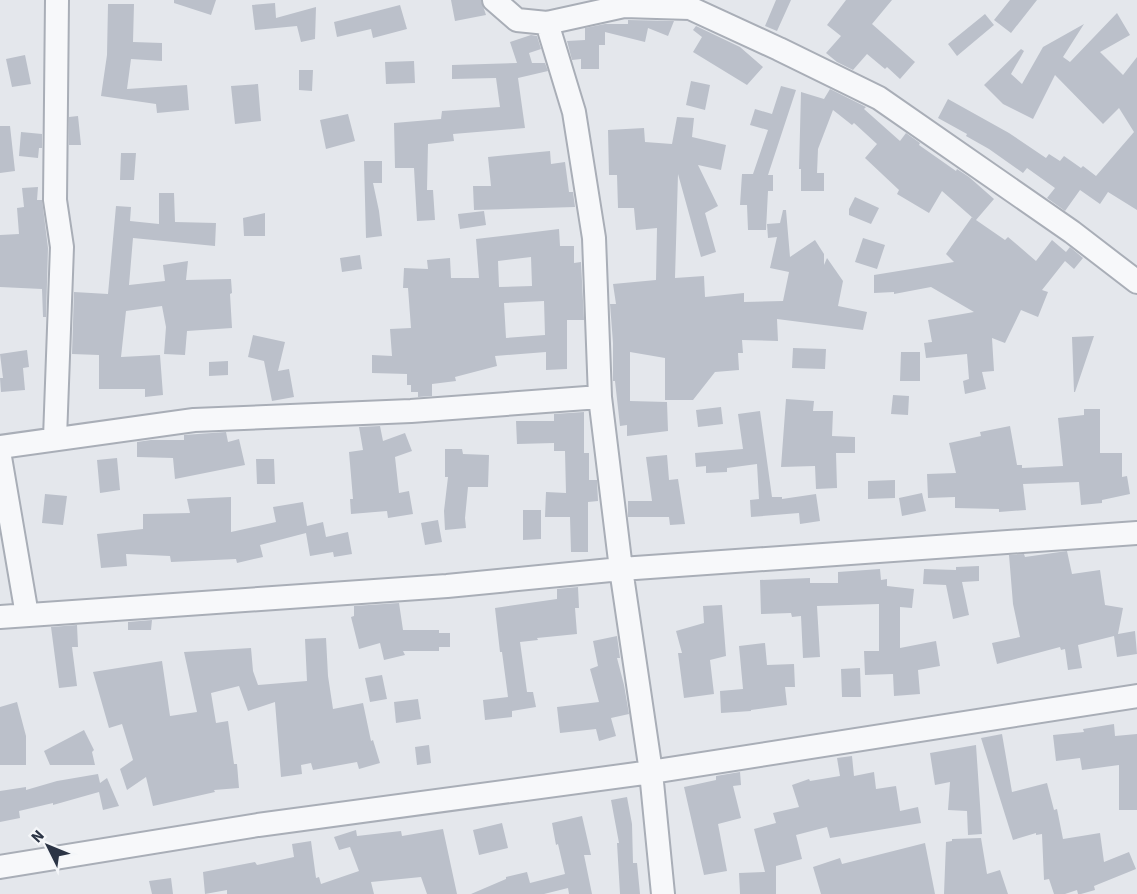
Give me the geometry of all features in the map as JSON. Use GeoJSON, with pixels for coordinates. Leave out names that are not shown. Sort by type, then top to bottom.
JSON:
{"type":"FeatureCollection","features":[{"type":"Feature","properties":{"kind":"street"},"geometry":{"type":"LineString","coordinates":[[55,438],[62,247],[55,200],[57,0]]}},
{"type":"Feature","properties":{"kind":"street"},"geometry":{"type":"LineString","coordinates":[[494,0],[517,20],[547,23],[624,6],[690,8],[879,98],[1072,232],[1137,282]]}},
{"type":"Feature","properties":{"kind":"street"},"geometry":{"type":"LineString","coordinates":[[547,23],[574,112],[594,238],[600,397],[621,569],[651,772],[663,894]]}},
{"type":"Feature","properties":{"kind":"street"},"geometry":{"type":"LineString","coordinates":[[0,447],[194,420],[411,411],[600,397]]}},
{"type":"Feature","properties":{"kind":"street"},"geometry":{"type":"LineString","coordinates":[[0,457],[27,615]]}},
{"type":"Feature","properties":{"kind":"street"},"geometry":{"type":"LineString","coordinates":[[0,617],[447,586],[621,569],[1137,533]]}},
{"type":"Feature","properties":{"kind":"street"},"geometry":{"type":"LineString","coordinates":[[0,867],[258,825],[651,772],[1137,696]]}},
{"type":"Feature","properties":{"kind":"building"},"geometry":{"type":"Polygon","coordinates":[[[174,0],[216,0],[211,15],[174,3],[174,0]]]}},
{"type":"Feature","properties":{"kind":"building"},"geometry":{"type":"Polygon","coordinates":[[[451,0],[481,0],[486,15],[455,21],[451,0]]]}},
{"type":"Feature","properties":{"kind":"building"},"geometry":{"type":"Polygon","coordinates":[[[776,0],[791,0],[777,31],[765,26],[776,0]]]}},
{"type":"Feature","properties":{"kind":"building"},"geometry":{"type":"Polygon","coordinates":[[[846,0],[892,0],[872,24],[915,62],[900,79],[867,54],[853,70],[826,53],[841,36],[827,25],[846,0]]]}},
{"type":"Feature","properties":{"kind":"building"},"geometry":{"type":"Polygon","coordinates":[[[1010,0],[1037,0],[1011,33],[994,20],[1010,0]]]}},
{"type":"Feature","properties":{"kind":"building"},"geometry":{"type":"Polygon","coordinates":[[[275,3],[276,18],[316,7],[315,39],[301,42],[297,26],[255,30],[252,5],[275,3]]]}},
{"type":"Feature","properties":{"kind":"building"},"geometry":{"type":"Polygon","coordinates":[[[108,4],[134,4],[133,42],[162,43],[162,61],[131,59],[127,89],[187,85],[189,110],[157,113],[156,104],[101,96],[107,55],[108,4]]]}},
{"type":"Feature","properties":{"kind":"building"},"geometry":{"type":"Polygon","coordinates":[[[400,5],[407,29],[373,38],[371,29],[337,37],[334,22],[400,5]]]}},
{"type":"Feature","properties":{"kind":"building"},"geometry":{"type":"Polygon","coordinates":[[[1117,13],[1130,35],[1100,52],[1123,75],[1137,57],[1137,210],[1108,192],[1100,204],[1080,190],[1065,211],[1047,198],[1055,188],[1027,168],[1023,173],[966,136],[967,134],[938,118],[948,99],[1009,133],[1046,158],[1049,154],[1060,161],[1064,156],[1096,176],[1134,132],[1119,108],[1103,124],[1055,75],[1033,119],[1003,104],[984,85],[1021,49],[1024,51],[1011,74],[1022,84],[1043,47],[1084,24],[1063,57],[1070,62],[1117,13]]]}},
{"type":"Feature","properties":{"kind":"building"},"geometry":{"type":"Polygon","coordinates":[[[985,14],[994,25],[957,56],[948,44],[985,14]]]}},
{"type":"Feature","properties":{"kind":"building"},"geometry":{"type":"Polygon","coordinates":[[[628,20],[674,21],[668,36],[648,28],[645,42],[605,32],[605,45],[599,45],[599,69],[581,69],[581,59],[572,60],[567,41],[585,40],[585,28],[605,24],[628,24],[628,20]]]}},
{"type":"Feature","properties":{"kind":"building"},"geometry":{"type":"Polygon","coordinates":[[[696,26],[740,47],[763,67],[747,85],[693,52],[702,37],[693,30],[696,26]]]}},
{"type":"Feature","properties":{"kind":"building"},"geometry":{"type":"Polygon","coordinates":[[[531,35],[537,36],[541,49],[529,53],[532,63],[545,63],[548,71],[518,78],[525,128],[453,134],[454,141],[428,144],[427,190],[433,190],[435,220],[417,221],[414,168],[395,168],[394,123],[441,119],[442,111],[500,107],[496,78],[452,79],[452,65],[517,63],[510,42],[531,35]]]}},
{"type":"Feature","properties":{"kind":"building"},"geometry":{"type":"Polygon","coordinates":[[[25,55],[31,84],[12,87],[6,59],[25,55]]]}},
{"type":"Feature","properties":{"kind":"building"},"geometry":{"type":"Polygon","coordinates":[[[414,61],[415,83],[386,84],[385,62],[414,61]]]}},
{"type":"Feature","properties":{"kind":"building"},"geometry":{"type":"Polygon","coordinates":[[[299,70],[313,70],[312,91],[299,90],[299,70]]]}},
{"type":"Feature","properties":{"kind":"building"},"geometry":{"type":"Polygon","coordinates":[[[691,81],[710,85],[705,110],[686,105],[691,81]]]}},
{"type":"Feature","properties":{"kind":"building"},"geometry":{"type":"Polygon","coordinates":[[[258,84],[261,121],[235,124],[231,86],[258,84]]]}},
{"type":"Feature","properties":{"kind":"building"},"geometry":{"type":"Polygon","coordinates":[[[781,86],[796,90],[768,175],[773,175],[773,191],[768,191],[766,230],[748,230],[747,205],[740,205],[742,174],[753,174],[768,130],[750,125],[755,109],[772,114],[781,86]]]}},
{"type":"Feature","properties":{"kind":"building"},"geometry":{"type":"Polygon","coordinates":[[[830,89],[866,107],[864,109],[900,141],[906,133],[956,171],[957,169],[969,177],[994,199],[976,220],[1005,240],[1008,237],[1036,261],[1052,240],[1066,252],[1070,247],[1083,258],[1074,269],[1065,261],[1042,290],[1048,292],[1038,317],[1021,310],[1005,343],[992,338],[994,371],[982,372],[986,389],[965,394],[963,381],[969,379],[967,354],[926,358],[924,343],[932,342],[928,320],[974,312],[931,287],[894,294],[894,292],[874,293],[874,275],[954,262],[946,254],[972,217],[942,191],[929,213],[897,194],[899,190],[865,158],[877,144],[854,123],[852,125],[833,110],[818,149],[817,173],[824,173],[824,191],[801,191],[801,169],[799,169],[801,92],[824,99],[830,89]]]}},
{"type":"Feature","properties":{"kind":"building"},"geometry":{"type":"Polygon","coordinates":[[[348,114],[355,141],[326,149],[320,120],[348,114]]]}},
{"type":"Feature","properties":{"kind":"building"},"geometry":{"type":"Polygon","coordinates":[[[78,116],[81,145],[69,145],[69,117],[78,116]]]}},
{"type":"Feature","properties":{"kind":"building"},"geometry":{"type":"Polygon","coordinates":[[[677,117],[694,118],[692,137],[726,145],[721,170],[698,165],[718,206],[705,213],[716,252],[701,257],[678,174],[675,278],[704,276],[705,297],[744,293],[744,302],[783,301],[789,272],[770,268],[777,237],[768,238],[767,224],[780,223],[783,210],[786,210],[790,257],[815,240],[824,254],[824,265],[827,258],[843,281],[838,306],[867,312],[863,330],[777,319],[778,341],[742,340],[743,353],[738,353],[739,370],[715,372],[693,400],[665,400],[665,358],[630,352],[630,401],[667,402],[668,431],[627,436],[627,425],[620,426],[615,381],[613,381],[610,304],[616,304],[613,284],[656,280],[657,228],[636,230],[634,208],[618,208],[617,175],[609,175],[608,130],[644,128],[645,142],[672,144],[677,117]]]}},
{"type":"Feature","properties":{"kind":"building"},"geometry":{"type":"Polygon","coordinates":[[[0,126],[10,126],[15,171],[0,173],[0,126]]]}},
{"type":"Feature","properties":{"kind":"building"},"geometry":{"type":"Polygon","coordinates":[[[21,132],[42,134],[42,148],[39,148],[38,158],[19,156],[21,132]]]}},
{"type":"Feature","properties":{"kind":"building"},"geometry":{"type":"Polygon","coordinates":[[[550,151],[551,164],[565,162],[569,192],[573,192],[575,207],[474,210],[473,186],[491,186],[488,157],[550,151]]]}},
{"type":"Feature","properties":{"kind":"building"},"geometry":{"type":"Polygon","coordinates":[[[121,153],[136,153],[134,180],[120,180],[121,153]]]}},
{"type":"Feature","properties":{"kind":"building"},"geometry":{"type":"Polygon","coordinates":[[[364,161],[382,161],[382,183],[373,183],[382,236],[366,238],[364,161]]]}},
{"type":"Feature","properties":{"kind":"building"},"geometry":{"type":"Polygon","coordinates":[[[38,187],[37,200],[42,200],[48,248],[46,317],[43,317],[42,289],[0,287],[0,235],[19,234],[17,208],[24,207],[22,188],[38,187]]]}},
{"type":"Feature","properties":{"kind":"building"},"geometry":{"type":"Polygon","coordinates":[[[159,193],[174,193],[175,222],[216,223],[215,246],[133,238],[129,285],[165,281],[163,265],[188,261],[186,280],[231,279],[232,328],[187,331],[185,355],[164,354],[166,327],[162,306],[126,311],[121,357],[160,355],[163,395],[145,397],[145,389],[99,389],[99,355],[72,354],[74,292],[108,294],[116,206],[131,207],[130,221],[159,224],[159,193]]]}},
{"type":"Feature","properties":{"kind":"building"},"geometry":{"type":"Polygon","coordinates":[[[855,197],[879,208],[871,224],[849,215],[849,209],[855,197]]]}},
{"type":"Feature","properties":{"kind":"building"},"geometry":{"type":"Polygon","coordinates":[[[484,211],[486,225],[460,229],[458,214],[484,211]]]}},
{"type":"Feature","properties":{"kind":"building"},"geometry":{"type":"Polygon","coordinates":[[[265,213],[265,236],[244,236],[243,218],[265,213]]]}},
{"type":"Feature","properties":{"kind":"building"},"geometry":{"type":"Polygon","coordinates":[[[559,229],[560,246],[574,246],[574,263],[581,262],[584,320],[567,320],[567,369],[546,370],[546,352],[495,356],[497,366],[455,377],[456,381],[432,384],[432,396],[418,397],[418,392],[411,392],[411,385],[407,385],[407,374],[372,373],[372,355],[392,356],[390,329],[411,328],[408,288],[403,288],[404,268],[428,269],[427,260],[450,258],[451,278],[479,278],[476,239],[559,229]],[[531,257],[498,261],[499,287],[532,286],[531,257]],[[544,301],[504,303],[506,338],[545,335],[544,301]]]}},
{"type":"Feature","properties":{"kind":"building"},"geometry":{"type":"Polygon","coordinates":[[[863,238],[885,245],[877,269],[855,262],[863,238]]]}},
{"type":"Feature","properties":{"kind":"building"},"geometry":{"type":"Polygon","coordinates":[[[360,255],[362,269],[342,272],[340,258],[360,255]]]}},
{"type":"Feature","properties":{"kind":"building"},"geometry":{"type":"Polygon","coordinates":[[[253,335],[285,342],[278,371],[289,369],[294,397],[272,401],[264,361],[248,357],[253,335]]]}},
{"type":"Feature","properties":{"kind":"building"},"geometry":{"type":"Polygon","coordinates":[[[1094,336],[1075,392],[1074,392],[1072,337],[1094,336]]]}},
{"type":"Feature","properties":{"kind":"building"},"geometry":{"type":"Polygon","coordinates":[[[793,348],[826,349],[825,369],[792,368],[793,348]]]}},
{"type":"Feature","properties":{"kind":"building"},"geometry":{"type":"Polygon","coordinates":[[[27,350],[29,367],[23,368],[25,390],[1,392],[0,378],[3,378],[0,354],[27,350]]]}},
{"type":"Feature","properties":{"kind":"building"},"geometry":{"type":"Polygon","coordinates":[[[901,352],[920,352],[920,381],[900,381],[901,352]]]}},
{"type":"Feature","properties":{"kind":"building"},"geometry":{"type":"Polygon","coordinates":[[[228,361],[228,375],[209,376],[209,362],[228,361]]]}},
{"type":"Feature","properties":{"kind":"building"},"geometry":{"type":"Polygon","coordinates":[[[893,395],[909,396],[908,415],[891,414],[893,395]]]}},
{"type":"Feature","properties":{"kind":"building"},"geometry":{"type":"Polygon","coordinates":[[[786,399],[814,401],[813,411],[833,411],[832,436],[855,437],[855,453],[836,453],[837,488],[816,489],[815,466],[781,467],[786,399]]]}},
{"type":"Feature","properties":{"kind":"building"},"geometry":{"type":"Polygon","coordinates":[[[721,407],[723,424],[698,427],[696,410],[721,407]]]}},
{"type":"Feature","properties":{"kind":"building"},"geometry":{"type":"Polygon","coordinates":[[[1084,409],[1100,409],[1100,453],[1122,453],[1122,477],[1127,476],[1130,494],[1102,500],[1102,503],[1081,505],[1079,482],[1023,484],[1026,510],[999,512],[999,509],[955,508],[955,497],[928,498],[927,474],[956,473],[949,443],[981,436],[980,432],[1010,426],[1017,465],[1022,465],[1022,468],[1063,466],[1058,418],[1084,415],[1084,409]]]}},
{"type":"Feature","properties":{"kind":"building"},"geometry":{"type":"Polygon","coordinates":[[[760,411],[772,497],[782,497],[782,499],[816,494],[820,521],[800,524],[799,513],[751,517],[750,500],[759,499],[757,464],[727,468],[727,472],[706,473],[706,466],[696,467],[695,453],[743,449],[738,414],[760,411]]]}},
{"type":"Feature","properties":{"kind":"building"},"geometry":{"type":"Polygon","coordinates":[[[584,412],[584,453],[589,453],[589,480],[597,480],[598,501],[588,502],[588,552],[571,552],[570,517],[545,517],[546,492],[566,493],[565,451],[554,451],[554,443],[517,444],[516,421],[554,421],[554,414],[584,412]]]}},
{"type":"Feature","properties":{"kind":"building"},"geometry":{"type":"Polygon","coordinates":[[[380,426],[383,441],[405,433],[412,451],[395,457],[399,493],[409,491],[413,514],[388,518],[387,511],[351,514],[350,499],[353,499],[349,452],[363,450],[359,427],[380,426]]]}},
{"type":"Feature","properties":{"kind":"building"},"geometry":{"type":"Polygon","coordinates":[[[226,432],[228,442],[239,439],[245,465],[175,479],[173,458],[137,457],[137,442],[184,440],[184,435],[226,432]]]}},
{"type":"Feature","properties":{"kind":"building"},"geometry":{"type":"Polygon","coordinates":[[[445,449],[462,449],[463,454],[489,455],[488,487],[468,487],[466,528],[445,530],[444,511],[448,477],[445,477],[445,449]]]}},
{"type":"Feature","properties":{"kind":"building"},"geometry":{"type":"Polygon","coordinates":[[[667,455],[669,480],[678,479],[685,524],[670,525],[669,517],[628,517],[628,501],[652,501],[646,457],[667,455]]]}},
{"type":"Feature","properties":{"kind":"building"},"geometry":{"type":"Polygon","coordinates":[[[117,458],[120,490],[100,493],[97,460],[117,458]]]}},
{"type":"Feature","properties":{"kind":"building"},"geometry":{"type":"Polygon","coordinates":[[[256,459],[274,459],[275,484],[257,484],[256,459]]]}},
{"type":"Feature","properties":{"kind":"building"},"geometry":{"type":"Polygon","coordinates":[[[895,480],[895,498],[868,499],[868,481],[895,480]]]}},
{"type":"Feature","properties":{"kind":"building"},"geometry":{"type":"Polygon","coordinates":[[[922,493],[926,511],[902,516],[899,498],[922,493]]]}},
{"type":"Feature","properties":{"kind":"building"},"geometry":{"type":"Polygon","coordinates":[[[45,494],[67,496],[63,525],[42,523],[45,494]]]}},
{"type":"Feature","properties":{"kind":"building"},"geometry":{"type":"Polygon","coordinates":[[[231,497],[231,532],[276,522],[273,507],[303,502],[307,526],[323,522],[326,537],[348,532],[352,554],[334,557],[333,552],[310,556],[306,533],[260,545],[263,557],[237,563],[236,559],[171,562],[170,556],[126,554],[127,566],[101,568],[97,534],[143,529],[143,514],[190,513],[187,499],[231,497]]]}},
{"type":"Feature","properties":{"kind":"building"},"geometry":{"type":"Polygon","coordinates":[[[523,510],[541,510],[541,539],[523,540],[523,510]]]}},
{"type":"Feature","properties":{"kind":"building"},"geometry":{"type":"Polygon","coordinates":[[[438,520],[442,542],[425,545],[421,523],[438,520]]]}},
{"type":"Feature","properties":{"kind":"building"},"geometry":{"type":"Polygon","coordinates":[[[1067,551],[1072,574],[1100,570],[1105,605],[1123,608],[1118,634],[1135,631],[1137,654],[1117,657],[1114,636],[1078,645],[1082,668],[1068,670],[1065,649],[1061,650],[1060,647],[997,664],[992,643],[1020,637],[1013,604],[1009,555],[1024,554],[1025,557],[1067,551]]]}},
{"type":"Feature","properties":{"kind":"building"},"geometry":{"type":"Polygon","coordinates":[[[979,566],[979,581],[962,582],[969,615],[953,619],[946,585],[923,584],[924,569],[956,570],[956,567],[979,566]]]}},
{"type":"Feature","properties":{"kind":"building"},"geometry":{"type":"Polygon","coordinates":[[[880,569],[881,580],[887,579],[887,586],[914,589],[912,608],[900,607],[900,648],[936,641],[940,666],[918,670],[920,694],[894,696],[893,674],[865,675],[864,651],[879,651],[879,604],[817,606],[820,657],[803,658],[801,616],[792,617],[791,613],[761,614],[760,580],[810,578],[810,583],[838,583],[838,572],[880,569]]]}},
{"type":"Feature","properties":{"kind":"building"},"geometry":{"type":"Polygon","coordinates":[[[578,587],[579,608],[575,608],[577,634],[520,642],[527,692],[533,692],[536,707],[512,711],[512,717],[485,720],[483,700],[508,697],[495,608],[557,599],[557,589],[578,587]]]}},
{"type":"Feature","properties":{"kind":"building"},"geometry":{"type":"Polygon","coordinates":[[[399,603],[403,630],[439,630],[439,633],[450,633],[450,647],[439,647],[439,651],[403,651],[405,655],[384,660],[380,643],[359,649],[351,617],[354,616],[354,606],[399,603]]]}},
{"type":"Feature","properties":{"kind":"building"},"geometry":{"type":"Polygon","coordinates":[[[722,605],[726,656],[710,660],[714,694],[684,698],[678,653],[682,653],[676,631],[704,623],[703,606],[722,605]]]}},
{"type":"Feature","properties":{"kind":"building"},"geometry":{"type":"Polygon","coordinates":[[[152,620],[151,630],[128,630],[128,622],[152,620]]]}},
{"type":"Feature","properties":{"kind":"building"},"geometry":{"type":"Polygon","coordinates":[[[77,625],[78,647],[72,647],[77,686],[59,688],[51,627],[77,625]]]}},
{"type":"Feature","properties":{"kind":"building"},"geometry":{"type":"Polygon","coordinates":[[[617,636],[620,658],[617,658],[629,714],[611,718],[616,736],[599,741],[596,729],[560,733],[557,707],[599,702],[590,669],[598,666],[593,641],[617,636]]]}},
{"type":"Feature","properties":{"kind":"building"},"geometry":{"type":"Polygon","coordinates":[[[326,638],[333,709],[363,703],[371,741],[373,740],[380,763],[359,769],[357,762],[313,770],[311,763],[301,765],[302,774],[281,777],[275,702],[248,711],[239,686],[211,693],[216,723],[228,721],[234,764],[237,764],[239,788],[214,790],[215,792],[153,806],[146,777],[127,790],[120,769],[133,760],[122,724],[109,728],[93,672],[162,661],[170,716],[197,712],[184,652],[251,648],[253,671],[258,685],[307,681],[305,639],[326,638]]]}},
{"type":"Feature","properties":{"kind":"building"},"geometry":{"type":"Polygon","coordinates":[[[765,643],[767,665],[794,664],[795,687],[785,687],[787,705],[721,713],[720,691],[743,689],[739,646],[765,643]]]}},
{"type":"Feature","properties":{"kind":"building"},"geometry":{"type":"Polygon","coordinates":[[[860,668],[861,697],[842,697],[841,669],[860,668]]]}},
{"type":"Feature","properties":{"kind":"building"},"geometry":{"type":"Polygon","coordinates":[[[382,675],[387,699],[370,702],[365,678],[382,675]]]}},
{"type":"Feature","properties":{"kind":"building"},"geometry":{"type":"Polygon","coordinates":[[[418,699],[421,719],[396,723],[394,702],[418,699]]]}},
{"type":"Feature","properties":{"kind":"building"},"geometry":{"type":"Polygon","coordinates":[[[17,702],[26,736],[26,765],[0,765],[0,707],[17,702]]]}},
{"type":"Feature","properties":{"kind":"building"},"geometry":{"type":"Polygon","coordinates":[[[1114,724],[1115,736],[1137,734],[1137,810],[1119,810],[1119,765],[1082,770],[1080,758],[1056,761],[1053,735],[1084,732],[1083,729],[1114,724]]]}},
{"type":"Feature","properties":{"kind":"building"},"geometry":{"type":"Polygon","coordinates":[[[84,730],[94,750],[92,752],[95,765],[50,765],[44,751],[84,730]]]}},
{"type":"Feature","properties":{"kind":"building"},"geometry":{"type":"Polygon","coordinates":[[[1002,734],[1012,792],[1047,783],[1054,810],[1057,809],[1063,839],[1100,833],[1104,862],[1129,852],[1136,869],[1094,886],[1095,890],[1081,894],[1078,894],[1077,890],[1065,894],[1054,894],[1049,879],[1044,880],[1042,834],[1036,835],[1036,833],[1013,840],[981,738],[1002,734]]]}},
{"type":"Feature","properties":{"kind":"building"},"geometry":{"type":"Polygon","coordinates":[[[429,745],[431,763],[417,765],[415,747],[429,745]]]}},
{"type":"Feature","properties":{"kind":"building"},"geometry":{"type":"Polygon","coordinates":[[[976,745],[982,834],[968,835],[967,811],[948,810],[950,782],[935,785],[930,753],[976,745]]]}},
{"type":"Feature","properties":{"kind":"building"},"geometry":{"type":"Polygon","coordinates":[[[852,756],[854,776],[874,772],[876,789],[896,786],[900,811],[918,807],[921,823],[830,838],[827,827],[796,835],[802,859],[776,866],[776,894],[740,894],[739,873],[765,872],[754,829],[776,823],[773,813],[799,807],[792,785],[809,779],[810,781],[840,776],[837,758],[852,756]]]}},
{"type":"Feature","properties":{"kind":"building"},"geometry":{"type":"Polygon","coordinates":[[[740,772],[741,785],[733,786],[741,818],[718,824],[727,871],[704,875],[684,787],[716,780],[716,776],[740,772]]]}},
{"type":"Feature","properties":{"kind":"building"},"geometry":{"type":"Polygon","coordinates":[[[98,774],[100,783],[107,778],[119,806],[103,810],[99,792],[53,805],[53,803],[19,811],[20,818],[0,822],[0,791],[26,787],[26,790],[57,781],[98,774]]]}},
{"type":"Feature","properties":{"kind":"building"},"geometry":{"type":"Polygon","coordinates":[[[627,797],[632,824],[633,863],[637,863],[640,894],[620,894],[617,843],[619,843],[611,800],[627,797]]]}},
{"type":"Feature","properties":{"kind":"building"},"geometry":{"type":"Polygon","coordinates":[[[582,816],[591,855],[584,855],[592,894],[569,894],[568,888],[544,894],[471,894],[506,877],[527,872],[530,883],[565,874],[552,823],[582,816]]]}},
{"type":"Feature","properties":{"kind":"building"},"geometry":{"type":"Polygon","coordinates":[[[502,823],[508,848],[479,855],[473,830],[502,823]]]}},
{"type":"Feature","properties":{"kind":"building"},"geometry":{"type":"Polygon","coordinates":[[[443,829],[457,894],[427,894],[421,877],[371,882],[374,894],[227,894],[227,890],[205,894],[203,872],[255,862],[257,865],[294,857],[292,844],[311,841],[316,878],[319,877],[321,884],[359,871],[350,847],[339,850],[334,837],[356,830],[357,836],[401,831],[402,836],[443,829]]]}},
{"type":"Feature","properties":{"kind":"building"},"geometry":{"type":"Polygon","coordinates":[[[981,838],[987,874],[1000,870],[1008,894],[944,894],[946,842],[952,839],[981,838]]]}},
{"type":"Feature","properties":{"kind":"building"},"geometry":{"type":"Polygon","coordinates":[[[925,843],[935,894],[821,894],[813,867],[840,858],[842,864],[925,843]]]}},
{"type":"Feature","properties":{"kind":"building"},"geometry":{"type":"Polygon","coordinates":[[[171,878],[173,894],[152,894],[149,881],[171,878]]]}}]}
